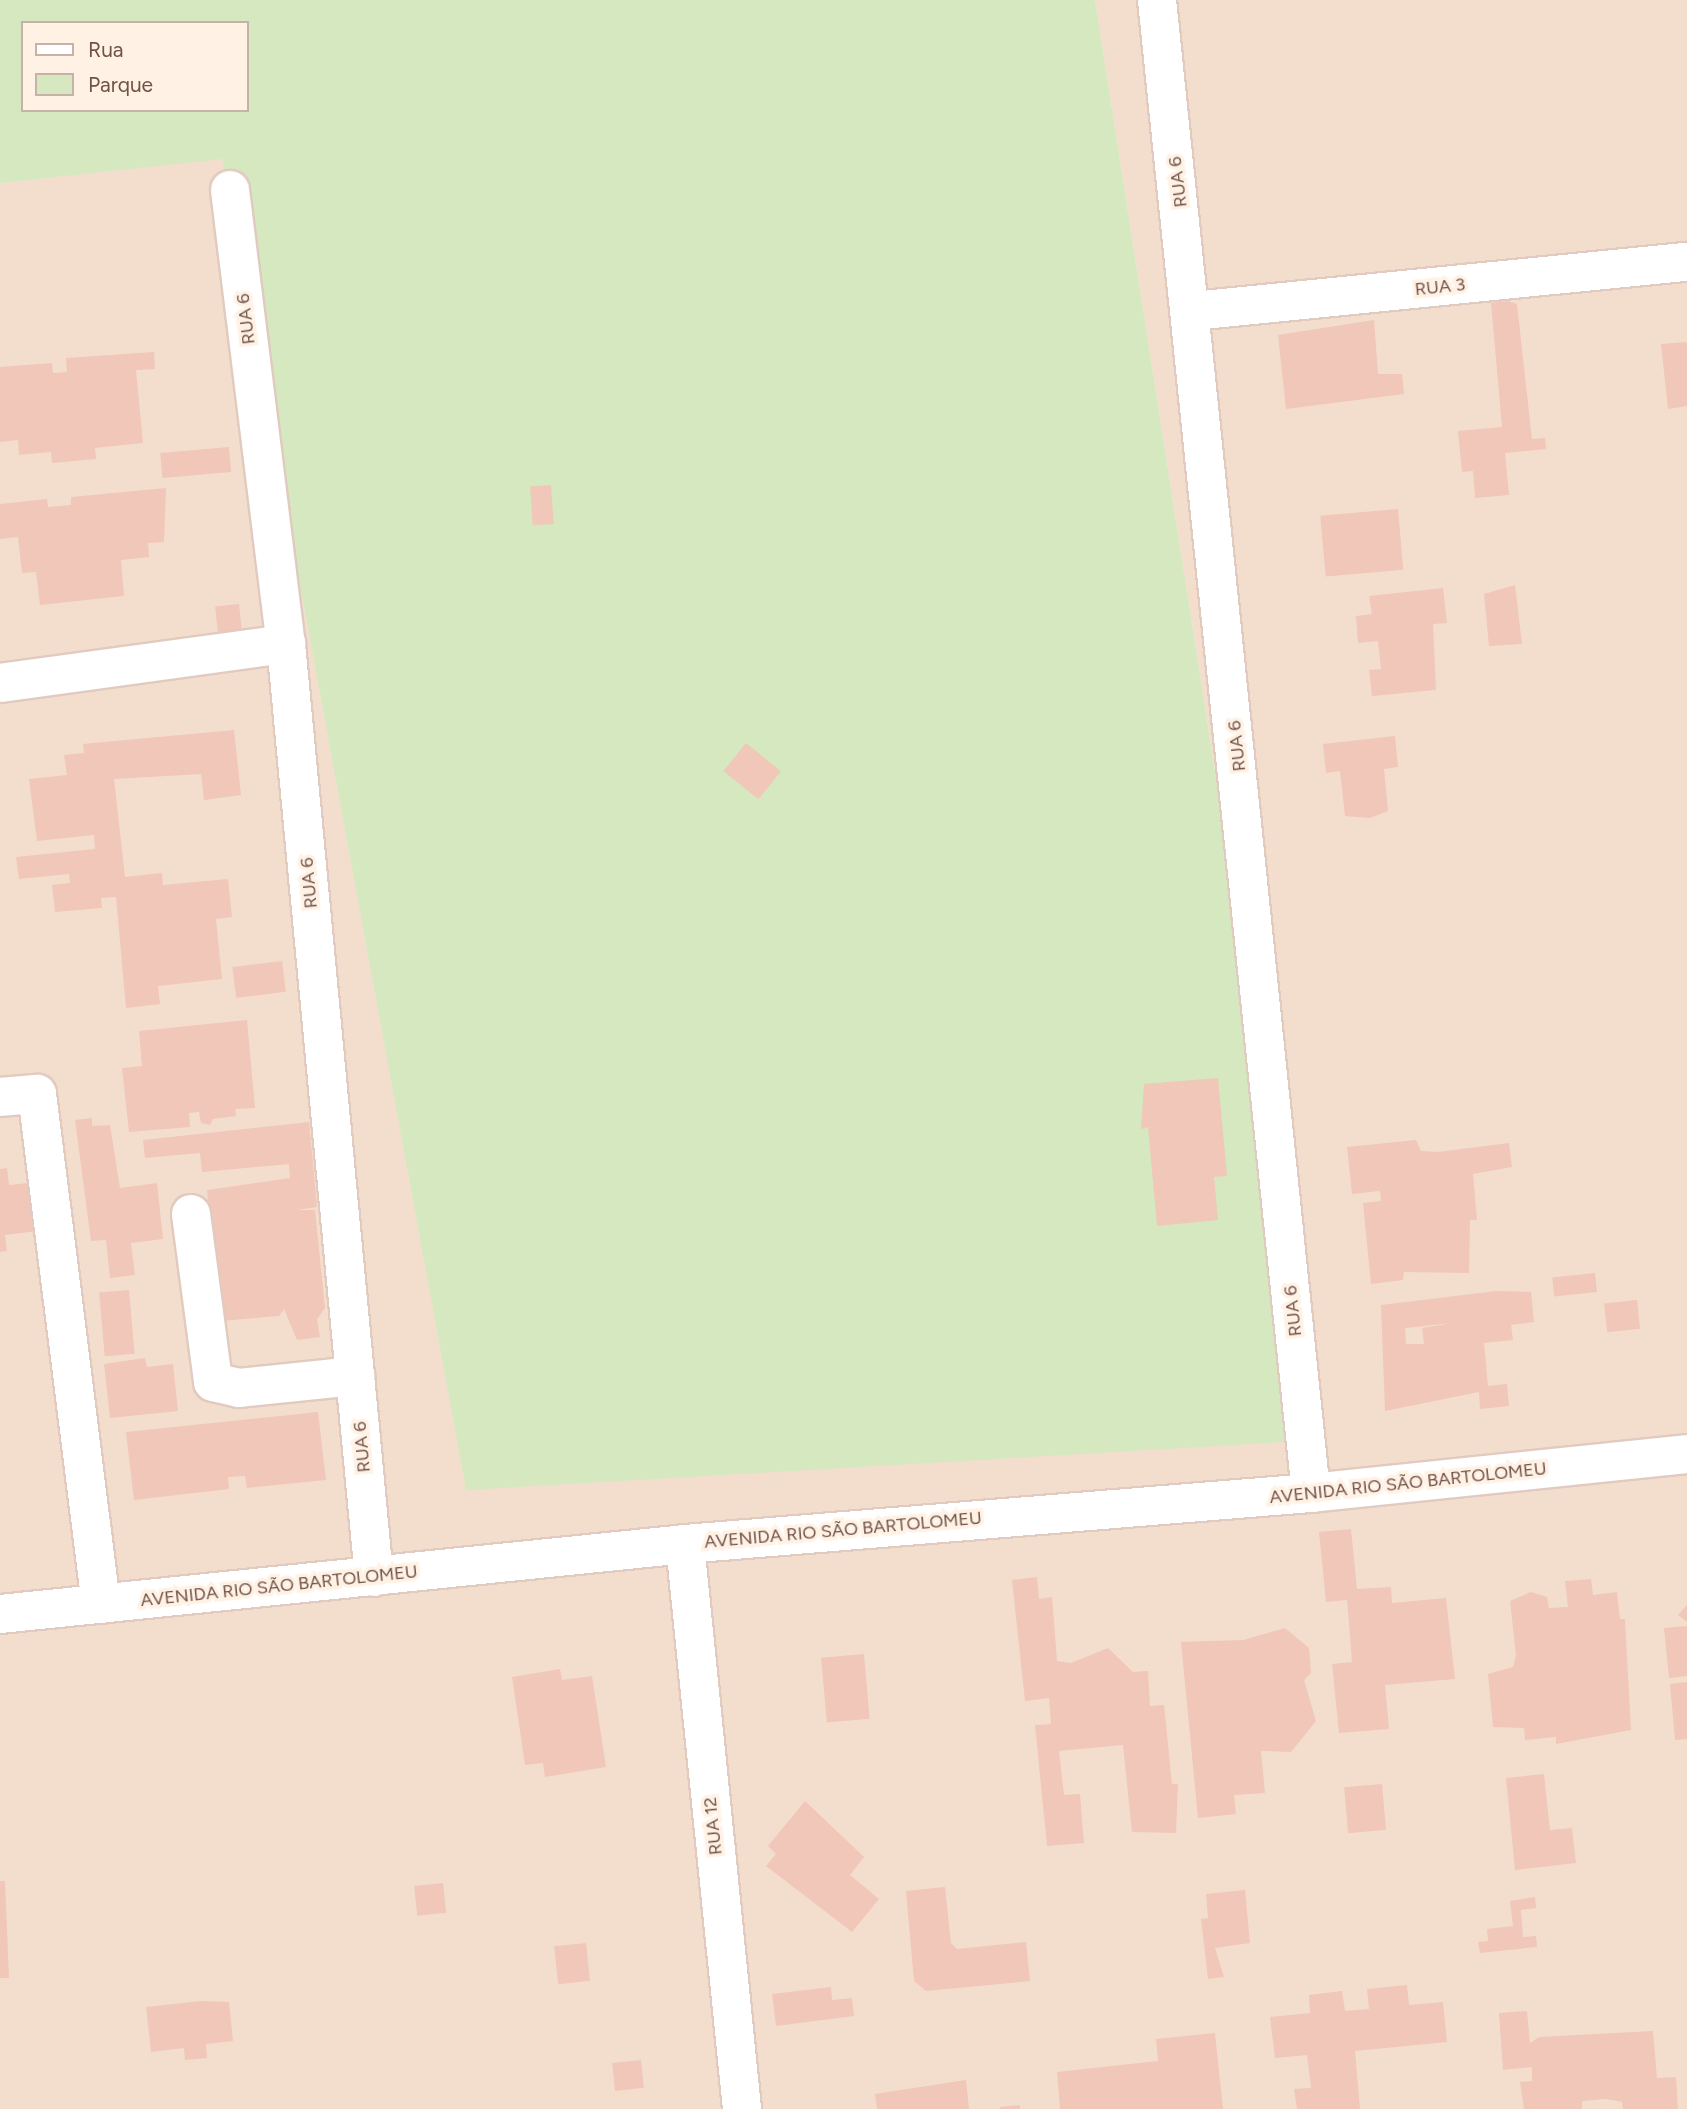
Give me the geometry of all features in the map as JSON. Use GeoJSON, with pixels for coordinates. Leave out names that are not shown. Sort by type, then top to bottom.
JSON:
{"type":"FeatureCollection","features":[{"type":"Feature","properties":{"kind":"street","name":"RUA 6"},"geometry":{"type":"LineString","coordinates":[[1157,0],[1194,311],[1311,1493]]}},
{"type":"Feature","properties":{"kind":"street","name":"RUA 6"},"geometry":{"type":"LineString","coordinates":[[230,190],[286,645],[374,1577]]}},
{"type":"Feature","properties":{"kind":"street","name":"RUA 3"},"geometry":{"type":"LineString","coordinates":[[1194,311],[1687,262]]}},
{"type":"Feature","properties":{"kind":"street"},"geometry":{"type":"LineString","coordinates":[[0,683],[286,645]]}},
{"type":"Feature","properties":{"kind":"street"},"geometry":{"type":"LineString","coordinates":[[0,1097],[37,1094],[100,1604]]}},
{"type":"Feature","properties":{"kind":"street"},"geometry":{"type":"LineString","coordinates":[[191,1214],[209,1377],[239,1388],[355,1376]]}},
{"type":"Feature","properties":{"kind":"street","name":"AVENIDA RIO SÃO BARTOLOMEU"},"geometry":{"type":"LineString","coordinates":[[0,1614],[685,1544],[1311,1493],[1687,1454]]}},
{"type":"Feature","properties":{"kind":"street","name":"RUA 12"},"geometry":{"type":"LineString","coordinates":[[685,1544],[742,2109]]}},
{"type":"Feature","properties":{"kind":"shaded area"},"geometry":{"type":"Polygon","coordinates":[[[1095,0],[1687,0],[1687,2109],[0,2109],[0,183],[222,158],[466,1489],[1319,1439],[1095,0]]]}},
{"type":"Feature","properties":{"kind":"green space"},"geometry":{"type":"Polygon","coordinates":[[[0,0],[1095,0],[1319,1440],[466,1490],[222,159],[0,183],[0,0]]]}},
{"type":"Feature","properties":{"kind":"building"},"geometry":{"type":"Polygon","coordinates":[[[1507,301],[1517,304],[1532,439],[1545,438],[1546,449],[1505,453],[1509,495],[1475,498],[1473,471],[1462,472],[1458,431],[1502,427],[1491,303],[1507,301]]]}},
{"type":"Feature","properties":{"kind":"building"},"geometry":{"type":"Polygon","coordinates":[[[1374,320],[1378,374],[1402,374],[1404,394],[1286,409],[1278,335],[1374,320]]]}},
{"type":"Feature","properties":{"kind":"building"},"geometry":{"type":"Polygon","coordinates":[[[1687,342],[1687,406],[1668,409],[1661,344],[1687,342]]]}},
{"type":"Feature","properties":{"kind":"building"},"geometry":{"type":"Polygon","coordinates":[[[154,352],[155,369],[136,370],[143,443],[95,448],[96,459],[52,463],[51,452],[19,455],[18,440],[0,442],[0,367],[52,363],[53,373],[67,372],[66,358],[154,352]]]}},
{"type":"Feature","properties":{"kind":"building"},"geometry":{"type":"Polygon","coordinates":[[[229,447],[231,472],[162,478],[160,453],[229,447]]]}},
{"type":"Feature","properties":{"kind":"building"},"geometry":{"type":"Polygon","coordinates":[[[551,485],[554,524],[533,525],[530,486],[551,485]]]}},
{"type":"Feature","properties":{"kind":"building"},"geometry":{"type":"Polygon","coordinates":[[[166,488],[164,542],[148,543],[149,557],[121,560],[124,596],[40,605],[36,572],[22,573],[18,537],[0,539],[0,504],[47,499],[48,507],[71,505],[71,497],[166,488]]]}},
{"type":"Feature","properties":{"kind":"building"},"geometry":{"type":"Polygon","coordinates":[[[1398,509],[1403,570],[1326,577],[1320,516],[1398,509]]]}},
{"type":"Feature","properties":{"kind":"building"},"geometry":{"type":"Polygon","coordinates":[[[1515,585],[1522,644],[1489,646],[1484,594],[1515,585]]]}},
{"type":"Feature","properties":{"kind":"building"},"geometry":{"type":"Polygon","coordinates":[[[1443,588],[1447,623],[1433,624],[1436,690],[1372,696],[1369,670],[1381,669],[1378,641],[1358,643],[1356,616],[1372,614],[1369,596],[1443,588]]]}},
{"type":"Feature","properties":{"kind":"building"},"geometry":{"type":"Polygon","coordinates":[[[239,604],[242,634],[218,636],[215,607],[239,604]]]}},
{"type":"Feature","properties":{"kind":"building"},"geometry":{"type":"Polygon","coordinates":[[[234,730],[241,795],[204,800],[201,774],[114,779],[125,877],[162,873],[163,885],[228,879],[232,917],[216,919],[222,979],[158,986],[160,1004],[126,1008],[116,897],[101,898],[102,908],[55,912],[52,885],[70,883],[69,874],[19,879],[16,857],[95,849],[94,835],[37,841],[29,779],[67,775],[64,755],[84,753],[83,744],[234,730]]]}},
{"type":"Feature","properties":{"kind":"building"},"geometry":{"type":"Polygon","coordinates":[[[1395,736],[1398,767],[1384,769],[1388,811],[1370,818],[1345,816],[1340,771],[1326,773],[1323,744],[1395,736]]]}},
{"type":"Feature","properties":{"kind":"building"},"geometry":{"type":"Polygon","coordinates":[[[746,743],[781,771],[758,799],[723,771],[746,743]]]}},
{"type":"Feature","properties":{"kind":"building"},"geometry":{"type":"Polygon","coordinates":[[[282,961],[286,992],[236,998],[232,967],[282,961]]]}},
{"type":"Feature","properties":{"kind":"building"},"geometry":{"type":"Polygon","coordinates":[[[247,1020],[255,1108],[235,1109],[236,1116],[213,1119],[210,1125],[201,1123],[199,1112],[189,1113],[190,1127],[129,1132],[122,1068],[142,1066],[139,1031],[247,1020]]]}},
{"type":"Feature","properties":{"kind":"building"},"geometry":{"type":"Polygon","coordinates":[[[1218,1078],[1227,1176],[1214,1177],[1218,1220],[1157,1226],[1148,1127],[1141,1129],[1144,1084],[1218,1078]]]}},
{"type":"Feature","properties":{"kind":"building"},"geometry":{"type":"Polygon","coordinates":[[[92,1118],[92,1126],[110,1125],[120,1188],[157,1183],[163,1239],[131,1243],[135,1275],[110,1278],[106,1240],[91,1241],[75,1120],[92,1118]]]}},
{"type":"Feature","properties":{"kind":"building"},"geometry":{"type":"Polygon","coordinates":[[[309,1122],[317,1207],[297,1210],[315,1210],[325,1308],[317,1319],[320,1337],[297,1340],[284,1309],[279,1316],[220,1321],[207,1190],[290,1178],[289,1164],[202,1172],[200,1153],[145,1158],[143,1140],[309,1122]]]}},
{"type":"Feature","properties":{"kind":"building"},"geometry":{"type":"Polygon","coordinates":[[[1416,1140],[1421,1151],[1438,1152],[1509,1143],[1512,1167],[1473,1174],[1477,1220],[1470,1220],[1469,1273],[1404,1272],[1403,1280],[1371,1284],[1363,1203],[1381,1201],[1380,1191],[1352,1194],[1347,1147],[1416,1140]]]}},
{"type":"Feature","properties":{"kind":"building"},"geometry":{"type":"Polygon","coordinates":[[[7,1168],[9,1185],[48,1181],[53,1229],[5,1235],[7,1251],[0,1252],[0,1169],[7,1168]]]}},
{"type":"Feature","properties":{"kind":"building"},"geometry":{"type":"Polygon","coordinates":[[[1595,1273],[1597,1292],[1554,1296],[1552,1277],[1595,1273]]]}},
{"type":"Feature","properties":{"kind":"building"},"geometry":{"type":"Polygon","coordinates":[[[129,1290],[135,1354],[105,1356],[99,1293],[129,1290]]]}},
{"type":"Feature","properties":{"kind":"building"},"geometry":{"type":"Polygon","coordinates":[[[1496,1291],[1531,1292],[1534,1322],[1511,1325],[1513,1340],[1484,1343],[1488,1386],[1507,1384],[1509,1406],[1480,1409],[1479,1392],[1385,1411],[1381,1305],[1496,1291]],[[1453,1323],[1405,1328],[1406,1344],[1424,1344],[1422,1328],[1453,1323]]]}},
{"type":"Feature","properties":{"kind":"building"},"geometry":{"type":"Polygon","coordinates":[[[1637,1300],[1640,1329],[1607,1332],[1604,1303],[1637,1300]]]}},
{"type":"Feature","properties":{"kind":"building"},"geometry":{"type":"Polygon","coordinates":[[[145,1358],[147,1367],[173,1364],[178,1411],[110,1418],[104,1364],[145,1358]]]}},
{"type":"Feature","properties":{"kind":"building"},"geometry":{"type":"Polygon","coordinates":[[[318,1412],[326,1480],[247,1488],[245,1476],[228,1477],[229,1489],[134,1500],[126,1432],[318,1412]]]}},
{"type":"Feature","properties":{"kind":"building"},"geometry":{"type":"Polygon","coordinates":[[[1351,1529],[1357,1589],[1391,1587],[1392,1603],[1446,1598],[1455,1679],[1385,1685],[1389,1729],[1339,1733],[1332,1664],[1352,1662],[1347,1600],[1326,1602],[1319,1532],[1351,1529]]]}},
{"type":"Feature","properties":{"kind":"building"},"geometry":{"type":"Polygon","coordinates":[[[1037,1577],[1039,1599],[1052,1597],[1057,1661],[1071,1663],[1108,1648],[1133,1672],[1148,1671],[1150,1706],[1164,1705],[1172,1784],[1178,1784],[1176,1833],[1132,1832],[1123,1745],[1059,1751],[1064,1795],[1080,1794],[1084,1843],[1047,1846],[1035,1725],[1051,1724],[1049,1698],[1025,1701],[1012,1580],[1037,1577]]]}},
{"type":"Feature","properties":{"kind":"building"},"geometry":{"type":"Polygon","coordinates":[[[1591,1579],[1593,1595],[1617,1592],[1620,1619],[1625,1619],[1631,1730],[1556,1744],[1556,1737],[1525,1740],[1524,1728],[1493,1727],[1488,1674],[1513,1667],[1516,1655],[1510,1601],[1531,1592],[1547,1597],[1549,1608],[1568,1607],[1565,1581],[1591,1579]]]}},
{"type":"Feature","properties":{"kind":"building"},"geometry":{"type":"Polygon","coordinates":[[[1687,1605],[1687,1622],[1678,1615],[1687,1605]]]}},
{"type":"Feature","properties":{"kind":"building"},"geometry":{"type":"Polygon","coordinates":[[[1687,1626],[1687,1676],[1669,1678],[1664,1628],[1687,1626]]]}},
{"type":"Feature","properties":{"kind":"building"},"geometry":{"type":"Polygon","coordinates":[[[1285,1628],[1309,1648],[1311,1673],[1304,1680],[1316,1721],[1291,1752],[1261,1751],[1265,1793],[1234,1795],[1236,1814],[1198,1818],[1181,1642],[1243,1640],[1285,1628]]]}},
{"type":"Feature","properties":{"kind":"building"},"geometry":{"type":"Polygon","coordinates":[[[864,1654],[870,1719],[827,1723],[821,1658],[864,1654]]]}},
{"type":"Feature","properties":{"kind":"building"},"geometry":{"type":"Polygon","coordinates":[[[560,1669],[562,1680],[592,1676],[606,1767],[545,1777],[543,1763],[525,1765],[512,1677],[560,1669]]]}},
{"type":"Feature","properties":{"kind":"building"},"geometry":{"type":"Polygon","coordinates":[[[1687,1682],[1687,1739],[1675,1740],[1670,1684],[1687,1682]]]}},
{"type":"Feature","properties":{"kind":"building"},"geometry":{"type":"Polygon","coordinates":[[[1544,1774],[1550,1830],[1572,1828],[1576,1863],[1515,1870],[1506,1778],[1544,1774]]]}},
{"type":"Feature","properties":{"kind":"building"},"geometry":{"type":"Polygon","coordinates":[[[1382,1784],[1386,1830],[1348,1833],[1344,1787],[1382,1784]]]}},
{"type":"Feature","properties":{"kind":"building"},"geometry":{"type":"Polygon","coordinates":[[[805,1801],[864,1857],[850,1875],[879,1899],[852,1932],[766,1866],[776,1854],[768,1846],[805,1801]]]}},
{"type":"Feature","properties":{"kind":"building"},"geometry":{"type":"Polygon","coordinates":[[[0,1881],[5,1881],[9,1978],[0,1978],[0,1881]]]}},
{"type":"Feature","properties":{"kind":"building"},"geometry":{"type":"Polygon","coordinates":[[[443,1883],[446,1913],[417,1916],[414,1886],[443,1883]]]}},
{"type":"Feature","properties":{"kind":"building"},"geometry":{"type":"Polygon","coordinates":[[[945,1887],[951,1943],[957,1949],[1026,1942],[1030,1981],[926,1991],[914,1981],[906,1891],[945,1887]]]}},
{"type":"Feature","properties":{"kind":"building"},"geometry":{"type":"Polygon","coordinates":[[[1245,1890],[1250,1943],[1215,1948],[1224,1977],[1208,1979],[1201,1919],[1208,1918],[1206,1894],[1245,1890]]]}},
{"type":"Feature","properties":{"kind":"building"},"geometry":{"type":"Polygon","coordinates":[[[1535,1897],[1536,1908],[1521,1910],[1523,1937],[1536,1936],[1537,1947],[1480,1953],[1478,1942],[1488,1941],[1487,1929],[1513,1926],[1510,1901],[1535,1897]]]}},
{"type":"Feature","properties":{"kind":"building"},"geometry":{"type":"Polygon","coordinates":[[[586,1943],[590,1981],[558,1984],[554,1946],[586,1943]]]}},
{"type":"Feature","properties":{"kind":"building"},"geometry":{"type":"Polygon","coordinates":[[[1407,1985],[1409,2005],[1443,2002],[1447,2042],[1355,2051],[1360,2109],[1297,2109],[1294,2089],[1311,2088],[1307,2055],[1275,2058],[1270,2017],[1310,2013],[1309,1995],[1342,1991],[1345,2011],[1369,2009],[1367,1989],[1407,1985]]]}},
{"type":"Feature","properties":{"kind":"building"},"geometry":{"type":"Polygon","coordinates":[[[831,1987],[832,2000],[852,1998],[854,2016],[776,2026],[772,1994],[831,1987]]]}},
{"type":"Feature","properties":{"kind":"building"},"geometry":{"type":"Polygon","coordinates":[[[202,2001],[229,2002],[233,2041],[206,2044],[207,2058],[185,2060],[184,2048],[151,2052],[146,2007],[202,2001]]]}},
{"type":"Feature","properties":{"kind":"building"},"geometry":{"type":"Polygon","coordinates":[[[1527,2011],[1530,2043],[1539,2037],[1653,2031],[1657,2078],[1676,2077],[1678,2109],[1623,2109],[1622,2102],[1606,2099],[1582,2101],[1582,2109],[1524,2109],[1520,2082],[1532,2081],[1532,2067],[1503,2070],[1499,2013],[1527,2011]]]}},
{"type":"Feature","properties":{"kind":"building"},"geometry":{"type":"Polygon","coordinates":[[[1215,2033],[1223,2109],[1060,2109],[1057,2072],[1158,2061],[1156,2039],[1215,2033]]]}},
{"type":"Feature","properties":{"kind":"building"},"geometry":{"type":"Polygon","coordinates":[[[641,2060],[644,2088],[615,2091],[612,2063],[641,2060]]]}},
{"type":"Feature","properties":{"kind":"building"},"geometry":{"type":"Polygon","coordinates":[[[966,2080],[969,2109],[877,2109],[875,2094],[966,2080]]]}},
{"type":"Feature","properties":{"kind":"building"},"geometry":{"type":"Polygon","coordinates":[[[1020,2105],[1020,2109],[1000,2109],[1000,2107],[1020,2105]]]}}]}
